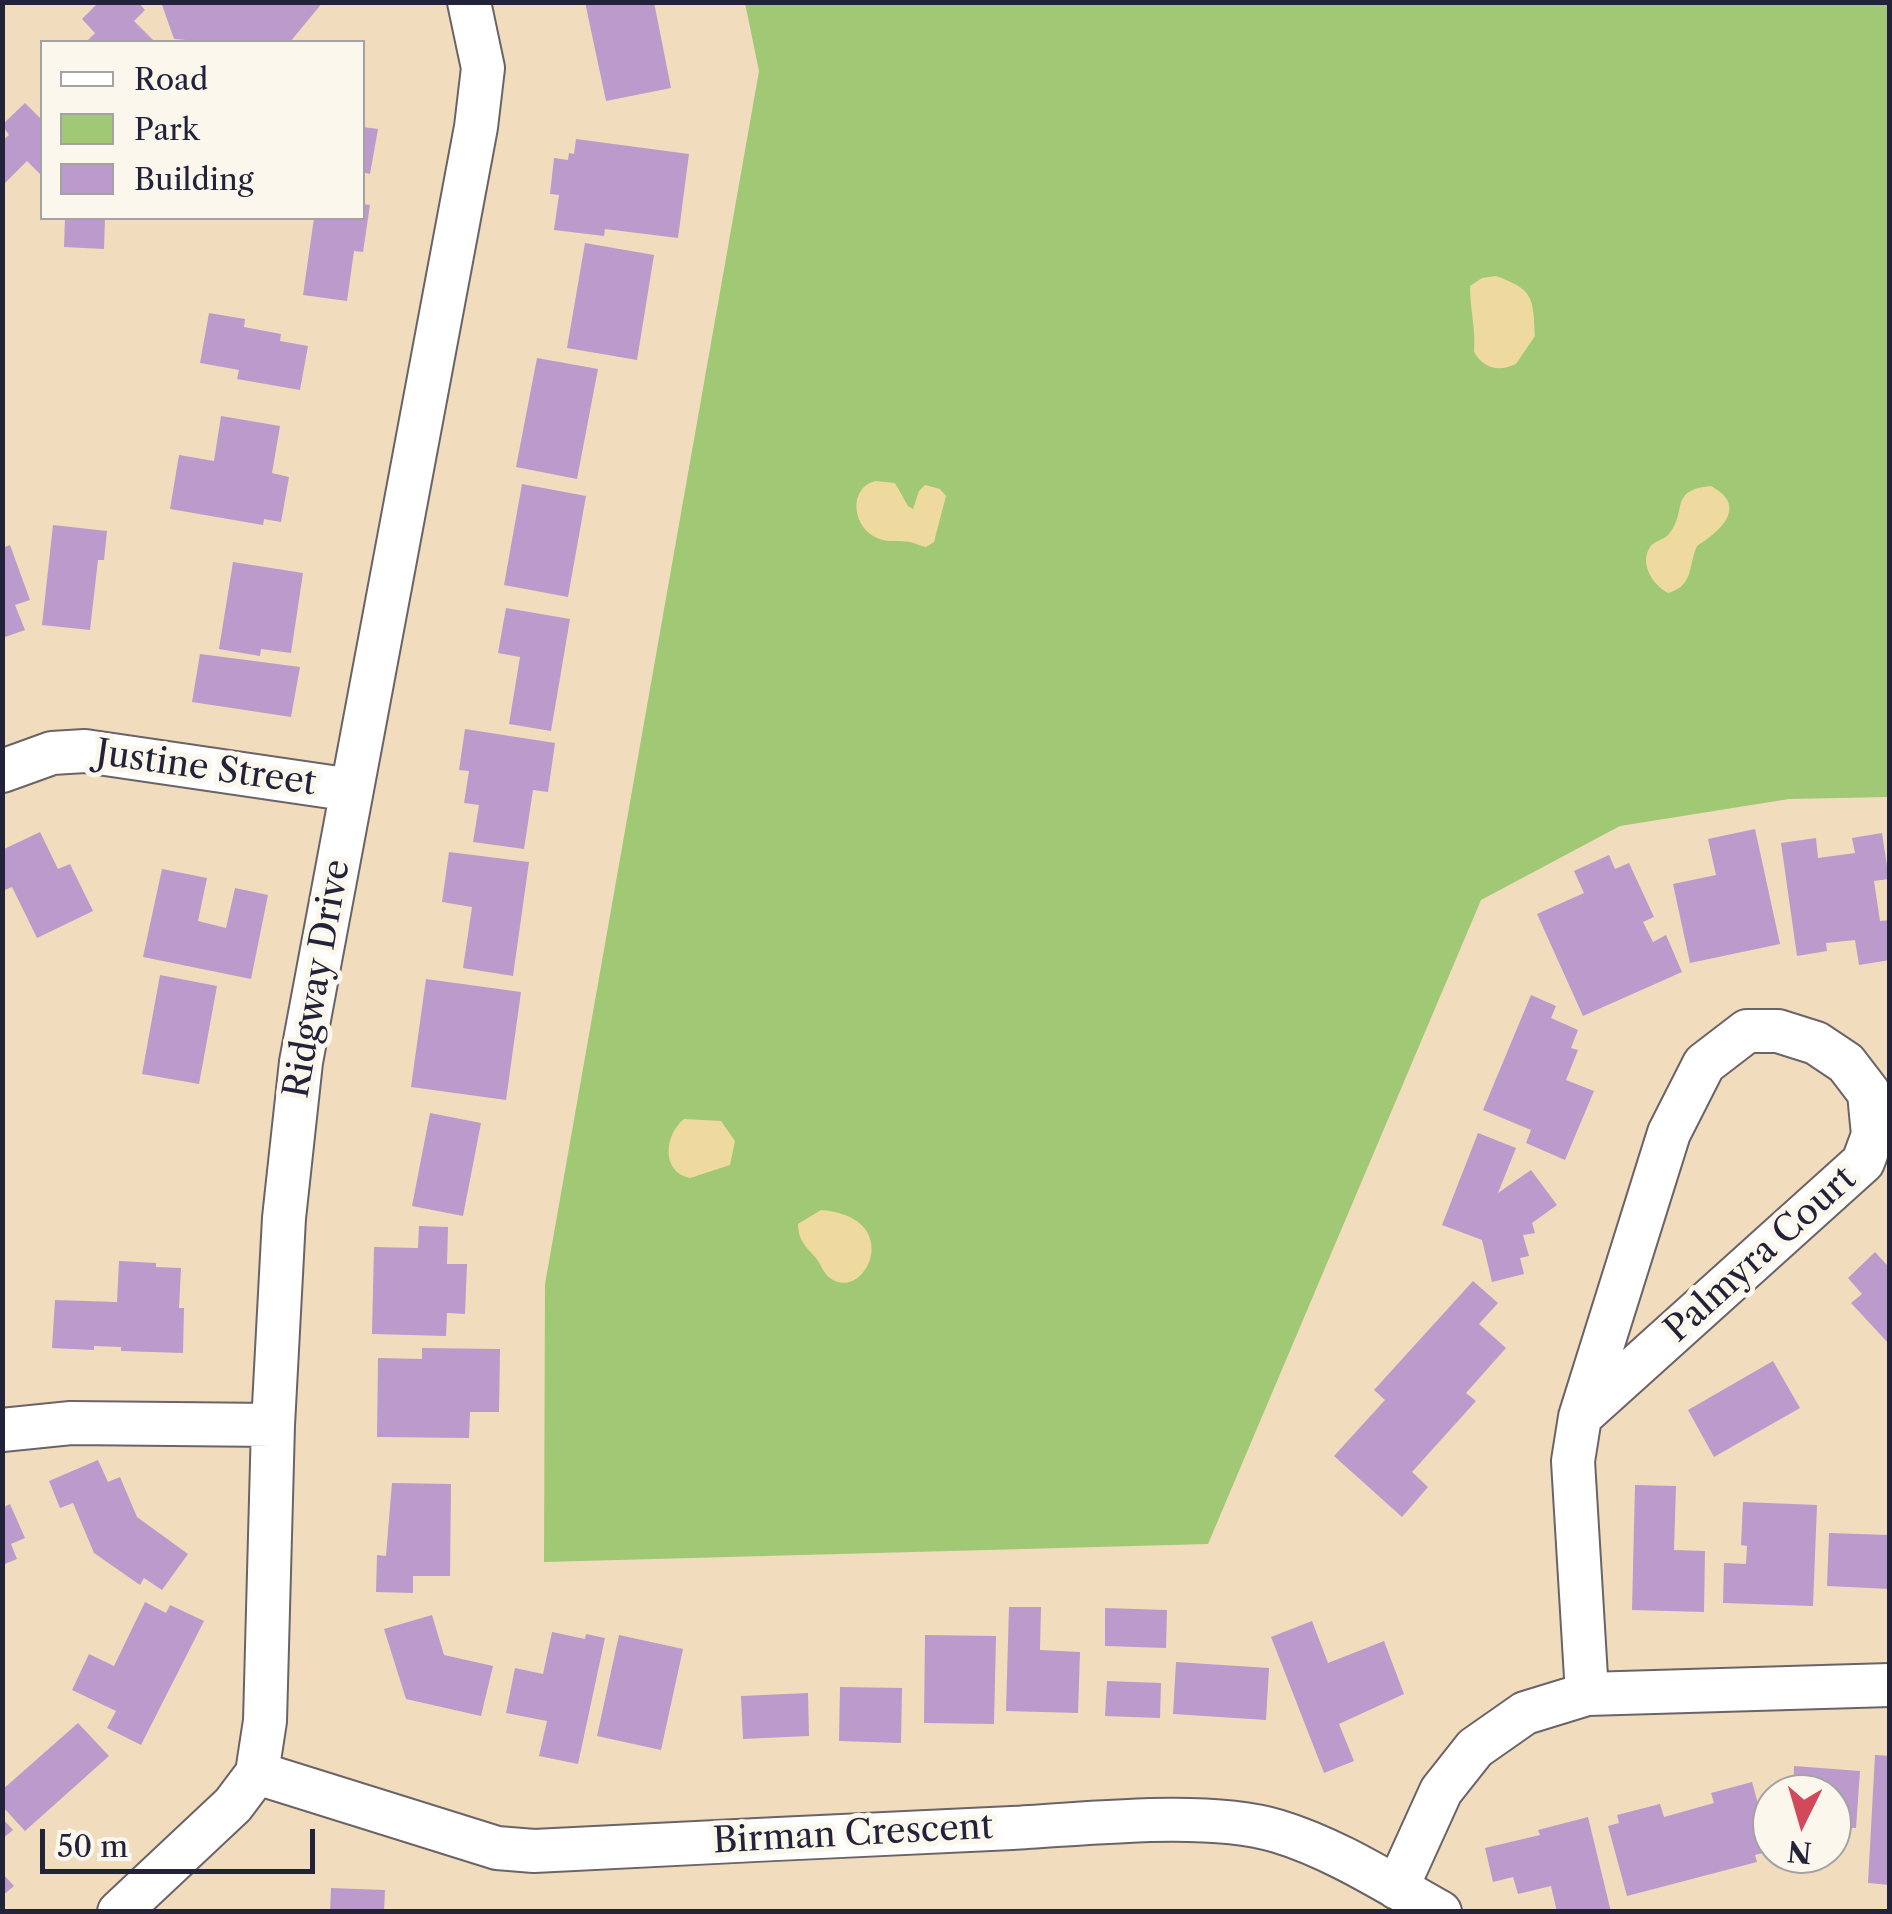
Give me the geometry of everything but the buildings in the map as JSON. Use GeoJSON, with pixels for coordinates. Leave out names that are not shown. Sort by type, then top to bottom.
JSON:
{"type":"FeatureCollection","features":[{"type":"Feature","properties":{"kind":"street","name":"Ridgway Drive"},"geometry":{"type":"LineString","coordinates":[[257,1773],[265,1721],[273,1425],[284,1218],[301,1062],[476,128],[483,68],[469,2]]}},
{"type":"Feature","properties":{"kind":"street","name":"Justine Street"},"geometry":{"type":"LineString","coordinates":[[2,770],[52,753],[86,751],[352,790]]}},
{"type":"Feature","properties":{"kind":"street","name":"Palmyra Court"},"geometry":{"type":"LineString","coordinates":[[1580,1417],[1863,1162],[1873,1135],[1879,1091],[1846,1062],[1816,1044],[1778,1031],[1748,1031],[1704,1064],[1669,1133],[1580,1417],[1574,1461],[1587,1694]]}},
{"type":"Feature","properties":{"kind":"street"},"geometry":{"type":"LineString","coordinates":[[2,1430],[150,1422],[273,1425]]}},
{"type":"Feature","properties":{"kind":"street"},"geometry":{"type":"LineString","coordinates":[[1397,1888],[1442,1791],[1476,1748],[1525,1714],[1587,1694],[1890,1685]]}},
{"type":"Feature","properties":{"kind":"street"},"geometry":{"type":"LineString","coordinates":[[119,1912],[233,1805],[257,1773]]}},
{"type":"Feature","properties":{"kind":"street","name":"Birman Crescent"},"geometry":{"type":"LineString","coordinates":[[257,1773],[497,1848],[534,1851],[1186,1821],[1276,1830],[1359,1866],[1440,1912]]}},
{"type":"Feature","properties":{"kind":"green space"},"geometry":{"type":"Polygon","coordinates":[[[745,3],[1889,3],[1889,797],[1789,799],[1620,826],[1481,900],[1208,1544],[544,1562],[545,1284],[759,71],[745,3]]]}},
{"type":"Feature","properties":{"kind":"sand"},"geometry":{"type":"Polygon","coordinates":[[[1496,276],[1525,291],[1533,312],[1535,336],[1516,364],[1504,368],[1487,365],[1474,352],[1470,286],[1482,278],[1496,276]]]}},
{"type":"Feature","properties":{"kind":"sand"},"geometry":{"type":"Polygon","coordinates":[[[875,481],[895,483],[913,509],[925,485],[940,489],[946,496],[934,542],[926,547],[881,540],[869,533],[858,518],[857,500],[866,485],[875,481]]]}},
{"type":"Feature","properties":{"kind":"sand"},"geometry":{"type":"Polygon","coordinates":[[[1711,486],[1728,502],[1727,518],[1697,546],[1682,586],[1668,593],[1649,573],[1647,554],[1652,545],[1669,534],[1684,497],[1698,488],[1711,486]]]}},
{"type":"Feature","properties":{"kind":"sand"},"geometry":{"type":"Polygon","coordinates":[[[684,1119],[721,1121],[735,1141],[730,1165],[690,1178],[674,1168],[669,1143],[684,1119]]]}},
{"type":"Feature","properties":{"kind":"sand"},"geometry":{"type":"Polygon","coordinates":[[[821,1210],[848,1216],[864,1227],[871,1241],[871,1256],[865,1270],[855,1279],[843,1283],[830,1278],[801,1239],[798,1224],[821,1210]]]}}]}
